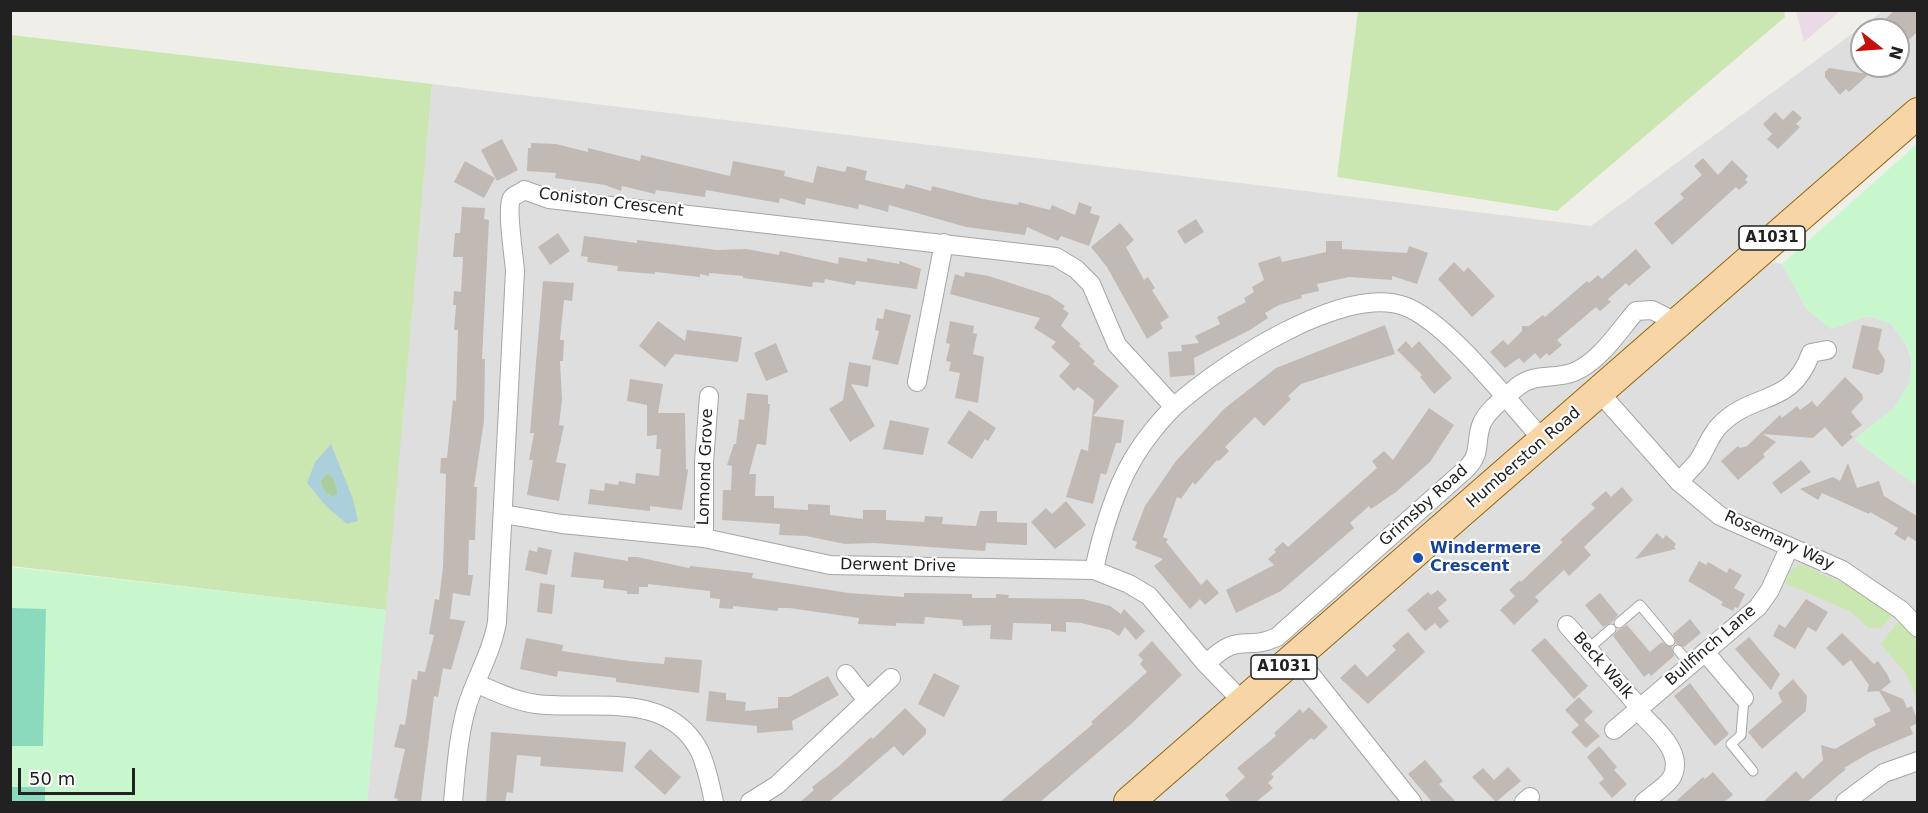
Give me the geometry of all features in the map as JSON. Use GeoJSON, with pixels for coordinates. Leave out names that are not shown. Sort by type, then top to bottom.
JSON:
{"type":"FeatureCollection","features":[{"type":"Feature","properties":{"kind":"main road","name":"Humberston Road"},"geometry":{"type":"LineString","coordinates":[[1129,802],[1543,440],[1600,393],[1676,322],[1917,113]]}},
{"type":"Feature","properties":{"kind":"street","name":"Coniston Crescent"},"geometry":{"type":"LineString","coordinates":[[453,802],[461,732],[476,683],[494,640],[497,622],[515,271],[512,224],[508,209],[512,198],[524,190],[549,199],[1056,257],[1076,269],[1091,284],[1117,345],[1174,407]]}},
{"type":"Feature","properties":{"kind":"street"},"geometry":{"type":"LineString","coordinates":[[916,382],[944,243]]}},
{"type":"Feature","properties":{"kind":"street"},"geometry":{"type":"LineString","coordinates":[[1094,570],[1101,535],[1132,460],[1174,407],[1239,357],[1323,314],[1353,304],[1381,301],[1403,305],[1439,327],[1543,440]]}},
{"type":"Feature","properties":{"kind":"street","name":"Grimsby Road"},"geometry":{"type":"LineString","coordinates":[[1206,664],[1229,645],[1268,641],[1277,637],[1467,469],[1477,454],[1483,421],[1505,398],[1533,377],[1564,374],[1581,368],[1614,339],[1636,311],[1652,310],[1676,322]]}},
{"type":"Feature","properties":{"kind":"street"},"geometry":{"type":"LineString","coordinates":[[1679,482],[1698,460],[1719,426],[1755,402],[1784,391],[1804,373],[1811,353],[1827,350]]}},
{"type":"Feature","properties":{"kind":"street","name":"Rosemary Way"},"geometry":{"type":"LineString","coordinates":[[1600,393],[1679,482],[1720,516],[1842,570],[1901,610],[1917,628]]}},
{"type":"Feature","properties":{"kind":"street","name":"Lomond Grove"},"geometry":{"type":"LineString","coordinates":[[704,538],[704,462],[709,396]]}},
{"type":"Feature","properties":{"kind":"street","name":"Derwent Drive"},"geometry":{"type":"LineString","coordinates":[[503,514],[562,524],[704,538],[830,565],[1094,570],[1129,584],[1149,596],[1206,664],[1244,703]]}},
{"type":"Feature","properties":{"kind":"street","name":"Bullfinch Lane"},"geometry":{"type":"LineString","coordinates":[[1614,730],[1758,606],[1770,590],[1789,548]]}},
{"type":"Feature","properties":{"kind":"street","name":"Beck Walk"},"geometry":{"type":"LineString","coordinates":[[1567,625],[1669,745],[1675,760],[1672,777],[1654,799]]}},
{"type":"Feature","properties":{"kind":"street"},"geometry":{"type":"LineString","coordinates":[[1705,652],[1744,698]]}},
{"type":"Feature","properties":{"kind":"street"},"geometry":{"type":"LineString","coordinates":[[1296,656],[1412,802]]}},
{"type":"Feature","properties":{"kind":"street"},"geometry":{"type":"LineString","coordinates":[[846,674],[866,699]]}},
{"type":"Feature","properties":{"kind":"street"},"geometry":{"type":"LineString","coordinates":[[750,802],[777,784],[891,678]]}},
{"type":"Feature","properties":{"kind":"street"},"geometry":{"type":"LineString","coordinates":[[476,683],[536,704],[630,706],[662,715],[688,735],[698,749],[714,802]]}},
{"type":"Feature","properties":{"kind":"street"},"geometry":{"type":"LineString","coordinates":[[1845,802],[1884,774],[1917,761]]}},
{"type":"Feature","properties":{"kind":"lane"},"geometry":{"type":"LineString","coordinates":[[1588,649],[1640,605],[1670,641]]}},
{"type":"Feature","properties":{"kind":"lane"},"geometry":{"type":"LineString","coordinates":[[1678,650],[1690,664]]}},
{"type":"Feature","properties":{"kind":"lane"},"geometry":{"type":"LineString","coordinates":[[1744,698],[1741,735],[1731,744],[1753,771]]}},
{"type":"Feature","properties":{"kind":"shaded area"},"geometry":{"type":"Polygon","coordinates":[[[1796,10],[1840,11],[1804,42],[1796,10]]]}},
{"type":"Feature","properties":{"kind":"shaded area"},"geometry":{"type":"Polygon","coordinates":[[[1883,11],[1917,11],[1917,109],[1760,260],[1782,264],[1806,308],[1831,329],[1867,316],[1890,323],[1905,342],[1912,361],[1909,383],[1894,408],[1855,439],[1917,485],[1917,802],[367,802],[432,84],[1591,226],[1850,35],[1850,78],[1910,78],[1910,18],[1873,18],[1883,11]]]}},
{"type":"Feature","properties":{"kind":"green space"},"geometry":{"type":"Polygon","coordinates":[[[1784,10],[1785,17],[1557,211],[1337,177],[1358,11],[1784,10]]]}},
{"type":"Feature","properties":{"kind":"green space"},"geometry":{"type":"Polygon","coordinates":[[[11,35],[432,84],[386,610],[11,566],[11,35]]]}},
{"type":"Feature","properties":{"kind":"green space"},"geometry":{"type":"Polygon","coordinates":[[[1917,144],[1917,485],[1855,439],[1894,408],[1909,383],[1912,361],[1905,342],[1890,323],[1867,316],[1831,329],[1806,308],[1782,264],[1917,144]]]}},
{"type":"Feature","properties":{"kind":"green space"},"geometry":{"type":"Polygon","coordinates":[[[327,473],[334,479],[338,493],[333,497],[325,492],[320,482],[327,473]]]}},
{"type":"Feature","properties":{"kind":"green space"},"geometry":{"type":"Polygon","coordinates":[[[1801,564],[1864,593],[1893,615],[1881,628],[1868,628],[1851,612],[1785,583],[1791,570],[1801,564]]]}},
{"type":"Feature","properties":{"kind":"green space"},"geometry":{"type":"Polygon","coordinates":[[[11,567],[386,610],[367,802],[11,802],[11,567]]]}},
{"type":"Feature","properties":{"kind":"green space"},"geometry":{"type":"Polygon","coordinates":[[[11,608],[46,609],[43,746],[11,746],[11,608]]]}},
{"type":"Feature","properties":{"kind":"green space"},"geometry":{"type":"Polygon","coordinates":[[[1900,619],[1917,642],[1917,700],[1907,675],[1881,644],[1900,619]]]}},
{"type":"Feature","properties":{"kind":"green space"},"geometry":{"type":"Polygon","coordinates":[[[11,787],[45,787],[45,802],[11,802],[11,787]]]}},
{"type":"Feature","properties":{"kind":"water"},"geometry":{"type":"Polygon","coordinates":[[[331,444],[353,499],[358,521],[347,524],[326,506],[307,483],[315,462],[331,444]],[[327,473],[320,482],[325,492],[333,497],[338,492],[334,479],[327,473]]]}},
{"type":"Feature","properties":{"kind":"building"},"geometry":{"type":"Polygon","coordinates":[[[1895,10],[1917,10],[1917,32],[1910,39],[1910,18],[1886,18],[1895,10]]]}},
{"type":"Feature","properties":{"kind":"building"},"geometry":{"type":"Polygon","coordinates":[[[1829,68],[1850,71],[1850,78],[1865,78],[1849,92],[1846,89],[1840,95],[1825,77],[1825,72],[1829,68]]]}},
{"type":"Feature","properties":{"kind":"building"},"geometry":{"type":"Polygon","coordinates":[[[1793,110],[1802,118],[1796,124],[1800,127],[1778,149],[1767,139],[1772,134],[1763,124],[1775,112],[1783,120],[1793,110]]]}},
{"type":"Feature","properties":{"kind":"building"},"geometry":{"type":"Polygon","coordinates":[[[502,139],[518,170],[497,181],[481,150],[502,139]]]}},
{"type":"Feature","properties":{"kind":"building"},"geometry":{"type":"Polygon","coordinates":[[[531,143],[556,144],[588,152],[588,148],[640,161],[641,155],[730,176],[733,161],[785,171],[784,176],[813,183],[817,166],[845,172],[847,166],[867,171],[865,180],[904,189],[906,184],[931,191],[932,186],[1018,205],[1019,202],[1050,210],[1052,205],[1075,215],[1079,202],[1092,207],[1090,213],[1100,216],[1089,246],[1061,236],[1058,241],[1027,227],[1025,235],[966,227],[889,205],[888,212],[859,204],[858,209],[806,198],[805,205],[780,198],[779,203],[706,190],[705,197],[656,190],[655,194],[622,186],[621,191],[605,185],[555,178],[556,173],[527,171],[528,148],[531,148],[531,143]]]}},
{"type":"Feature","properties":{"kind":"building"},"geometry":{"type":"Polygon","coordinates":[[[1703,158],[1718,175],[1732,160],[1748,176],[1745,180],[1748,182],[1739,190],[1736,187],[1672,245],[1654,223],[1684,198],[1680,194],[1702,175],[1694,166],[1703,158]]]}},
{"type":"Feature","properties":{"kind":"building"},"geometry":{"type":"Polygon","coordinates":[[[465,161],[495,178],[484,198],[454,182],[465,161]]]}},
{"type":"Feature","properties":{"kind":"building"},"geometry":{"type":"Polygon","coordinates":[[[462,207],[485,208],[484,219],[489,220],[482,359],[485,359],[484,421],[474,487],[477,487],[475,540],[469,540],[468,575],[473,575],[470,596],[453,593],[450,619],[465,621],[451,670],[443,668],[438,697],[434,696],[421,802],[397,802],[398,799],[394,798],[405,749],[394,747],[400,724],[405,725],[412,679],[417,680],[418,671],[425,672],[434,635],[429,634],[435,599],[439,600],[443,567],[446,474],[440,473],[441,458],[447,458],[453,400],[456,401],[458,330],[454,330],[456,305],[453,305],[454,291],[461,292],[463,257],[453,257],[455,233],[460,233],[462,207]]]}},
{"type":"Feature","properties":{"kind":"building"},"geometry":{"type":"Polygon","coordinates":[[[1196,219],[1204,232],[1185,244],[1177,231],[1196,219]]]}},
{"type":"Feature","properties":{"kind":"building"},"geometry":{"type":"Polygon","coordinates":[[[1120,223],[1134,240],[1126,247],[1144,280],[1148,277],[1155,288],[1152,290],[1169,317],[1160,323],[1163,328],[1147,339],[1107,267],[1091,247],[1120,223]]]}},
{"type":"Feature","properties":{"kind":"building"},"geometry":{"type":"Polygon","coordinates":[[[558,233],[570,251],[550,265],[538,247],[558,233]]]}},
{"type":"Feature","properties":{"kind":"building"},"geometry":{"type":"Polygon","coordinates":[[[584,236],[717,250],[746,249],[779,255],[780,251],[838,264],[839,257],[867,262],[867,258],[899,264],[900,261],[921,269],[917,289],[856,281],[855,285],[825,279],[824,283],[813,282],[812,287],[709,273],[709,276],[700,274],[700,277],[617,271],[618,266],[587,262],[588,257],[581,256],[584,236]]]}},
{"type":"Feature","properties":{"kind":"building"},"geometry":{"type":"Polygon","coordinates":[[[1326,241],[1342,241],[1342,249],[1407,253],[1409,246],[1428,253],[1417,284],[1392,276],[1392,280],[1349,277],[1317,284],[1319,291],[1301,295],[1302,298],[1279,305],[1265,313],[1268,318],[1250,330],[1194,358],[1195,375],[1170,377],[1168,352],[1182,351],[1181,345],[1199,343],[1195,336],[1220,324],[1217,317],[1246,302],[1244,298],[1254,292],[1252,287],[1264,280],[1258,263],[1280,256],[1282,262],[1326,252],[1326,241]]]}},
{"type":"Feature","properties":{"kind":"building"},"geometry":{"type":"Polygon","coordinates":[[[1636,249],[1651,267],[1629,286],[1626,283],[1608,299],[1611,302],[1600,311],[1596,307],[1557,340],[1562,345],[1549,356],[1547,353],[1540,359],[1535,353],[1524,363],[1519,358],[1505,368],[1490,352],[1503,340],[1508,345],[1522,331],[1522,326],[1529,326],[1543,315],[1545,317],[1587,281],[1589,283],[1598,275],[1602,279],[1636,249]]]}},
{"type":"Feature","properties":{"kind":"building"},"geometry":{"type":"Polygon","coordinates":[[[1454,262],[1464,272],[1468,267],[1495,296],[1472,317],[1438,279],[1454,262]]]}},
{"type":"Feature","properties":{"kind":"building"},"geometry":{"type":"Polygon","coordinates":[[[965,272],[989,276],[1050,296],[1065,306],[1063,309],[1069,313],[1061,326],[1081,344],[1079,346],[1095,361],[1093,364],[1119,386],[1093,416],[1124,420],[1121,443],[1116,443],[1106,475],[1101,473],[1093,504],[1066,497],[1081,449],[1088,451],[1094,400],[1078,387],[1074,391],[1059,376],[1070,364],[1051,347],[1056,342],[1034,328],[1040,318],[950,294],[955,274],[964,277],[965,272]]]}},
{"type":"Feature","properties":{"kind":"building"},"geometry":{"type":"Polygon","coordinates":[[[543,281],[574,283],[572,301],[564,300],[560,340],[564,340],[563,361],[560,361],[562,400],[559,425],[564,426],[556,462],[566,464],[559,501],[527,495],[533,460],[529,460],[534,433],[530,433],[543,281]]]}},
{"type":"Feature","properties":{"kind":"building"},"geometry":{"type":"Polygon","coordinates":[[[885,309],[911,315],[898,365],[872,359],[879,331],[875,330],[877,318],[883,319],[885,309]]]}},
{"type":"Feature","properties":{"kind":"building"},"geometry":{"type":"Polygon","coordinates":[[[658,321],[685,341],[687,330],[742,337],[738,362],[675,354],[665,367],[639,346],[658,321]]]}},
{"type":"Feature","properties":{"kind":"building"},"geometry":{"type":"Polygon","coordinates":[[[950,321],[974,326],[973,333],[977,334],[973,354],[984,357],[978,403],[955,398],[960,373],[949,371],[951,362],[946,361],[950,344],[946,343],[950,321]]]}},
{"type":"Feature","properties":{"kind":"building"},"geometry":{"type":"Polygon","coordinates":[[[1385,325],[1395,354],[1301,384],[1288,396],[1291,399],[1264,426],[1255,417],[1225,447],[1229,451],[1219,461],[1217,460],[1195,485],[1193,482],[1181,499],[1177,497],[1163,537],[1168,539],[1166,542],[1201,585],[1207,579],[1219,593],[1205,605],[1200,599],[1190,609],[1154,566],[1163,559],[1135,548],[1137,542],[1132,540],[1145,506],[1176,461],[1224,409],[1276,368],[1385,325]]]}},
{"type":"Feature","properties":{"kind":"building"},"geometry":{"type":"Polygon","coordinates":[[[1862,325],[1882,329],[1878,349],[1885,360],[1883,372],[1878,375],[1852,368],[1862,325]]]}},
{"type":"Feature","properties":{"kind":"building"},"geometry":{"type":"Polygon","coordinates":[[[1406,341],[1412,348],[1419,341],[1452,378],[1434,394],[1420,377],[1422,375],[1397,350],[1406,341]]]}},
{"type":"Feature","properties":{"kind":"building"},"geometry":{"type":"Polygon","coordinates":[[[776,343],[788,372],[766,381],[754,353],[776,343]]]}},
{"type":"Feature","properties":{"kind":"building"},"geometry":{"type":"Polygon","coordinates":[[[849,362],[871,366],[868,387],[851,384],[875,426],[850,442],[829,409],[843,400],[849,362]]]}},
{"type":"Feature","properties":{"kind":"building"},"geometry":{"type":"Polygon","coordinates":[[[1845,377],[1862,394],[1863,399],[1851,412],[1862,425],[1850,434],[1853,437],[1842,447],[1825,427],[1813,438],[1763,434],[1776,442],[1763,454],[1765,457],[1738,480],[1721,461],[1738,446],[1740,448],[1747,446],[1780,415],[1782,418],[1797,406],[1800,410],[1812,401],[1817,407],[1845,377]]]}},
{"type":"Feature","properties":{"kind":"building"},"geometry":{"type":"Polygon","coordinates":[[[630,379],[663,384],[658,413],[685,413],[686,469],[688,470],[682,510],[650,506],[650,511],[588,504],[590,489],[604,491],[605,483],[618,485],[619,481],[635,484],[636,473],[659,476],[661,449],[656,449],[657,435],[647,436],[647,405],[627,401],[630,379]]]}},
{"type":"Feature","properties":{"kind":"building"},"geometry":{"type":"Polygon","coordinates":[[[747,393],[768,395],[768,404],[770,404],[766,445],[757,444],[749,474],[756,474],[755,496],[774,496],[774,508],[808,510],[808,504],[830,505],[830,515],[863,519],[863,510],[886,510],[886,520],[924,522],[925,516],[943,517],[942,524],[976,526],[980,511],[997,511],[997,522],[1027,523],[1027,545],[986,543],[985,551],[874,543],[845,544],[806,536],[779,535],[780,524],[722,520],[723,490],[731,490],[732,466],[727,465],[734,444],[736,444],[739,419],[744,420],[747,393]]]}},
{"type":"Feature","properties":{"kind":"building"},"geometry":{"type":"Polygon","coordinates":[[[1429,408],[1454,425],[1430,462],[1396,492],[1371,509],[1369,506],[1350,523],[1354,528],[1281,591],[1236,613],[1226,590],[1274,565],[1268,559],[1276,552],[1274,550],[1283,542],[1288,547],[1377,468],[1372,461],[1384,451],[1393,460],[1429,408]]]}},
{"type":"Feature","properties":{"kind":"building"},"geometry":{"type":"Polygon","coordinates":[[[969,410],[996,428],[988,441],[985,439],[972,459],[947,443],[969,410]]]}},
{"type":"Feature","properties":{"kind":"building"},"geometry":{"type":"Polygon","coordinates":[[[890,420],[929,428],[923,455],[883,449],[890,420]]]}},
{"type":"Feature","properties":{"kind":"building"},"geometry":{"type":"Polygon","coordinates":[[[1801,460],[1811,472],[1781,494],[1772,483],[1801,460]]]}},
{"type":"Feature","properties":{"kind":"building"},"geometry":{"type":"Polygon","coordinates":[[[1848,463],[1857,488],[1879,481],[1884,496],[1917,516],[1917,542],[1908,536],[1905,541],[1894,534],[1898,528],[1870,512],[1869,514],[1822,493],[1818,500],[1800,489],[1833,477],[1840,481],[1848,463]]]}},
{"type":"Feature","properties":{"kind":"building"},"geometry":{"type":"Polygon","coordinates":[[[1622,487],[1633,500],[1584,547],[1591,555],[1569,576],[1564,570],[1535,597],[1539,601],[1514,625],[1500,610],[1515,596],[1509,590],[1520,580],[1521,582],[1563,542],[1560,540],[1595,508],[1591,504],[1606,491],[1611,497],[1622,487]]]}},
{"type":"Feature","properties":{"kind":"building"},"geometry":{"type":"Polygon","coordinates":[[[1066,501],[1086,525],[1055,549],[1031,522],[1046,508],[1052,514],[1066,501]]]}},
{"type":"Feature","properties":{"kind":"building"},"geometry":{"type":"Polygon","coordinates":[[[1657,533],[1663,539],[1666,535],[1676,544],[1674,547],[1676,549],[1635,559],[1657,533]]]}},
{"type":"Feature","properties":{"kind":"building"},"geometry":{"type":"Polygon","coordinates":[[[538,547],[552,550],[547,575],[525,570],[529,550],[537,552],[538,547]]]}},
{"type":"Feature","properties":{"kind":"building"},"geometry":{"type":"Polygon","coordinates":[[[574,552],[628,561],[628,557],[637,557],[689,568],[690,566],[753,573],[752,578],[849,593],[904,597],[904,593],[972,594],[972,598],[996,598],[996,594],[1009,595],[1008,598],[1083,599],[1110,606],[1121,614],[1124,609],[1145,631],[1136,640],[1125,627],[1119,636],[1110,630],[1081,623],[1066,622],[1066,632],[1051,631],[1051,624],[1013,623],[1012,640],[990,639],[991,625],[963,626],[962,620],[925,617],[924,624],[896,623],[896,626],[858,624],[859,618],[789,608],[778,608],[778,611],[733,606],[733,609],[719,608],[720,599],[710,598],[710,591],[648,584],[648,587],[639,587],[639,594],[627,594],[627,591],[603,588],[604,580],[571,577],[574,552]]]}},
{"type":"Feature","properties":{"kind":"building"},"geometry":{"type":"Polygon","coordinates":[[[1699,561],[1706,565],[1708,562],[1727,573],[1729,568],[1742,575],[1734,588],[1745,594],[1738,608],[1735,607],[1733,611],[1721,605],[1723,602],[1688,581],[1699,561]]]}},
{"type":"Feature","properties":{"kind":"building"},"geometry":{"type":"Polygon","coordinates":[[[540,583],[555,585],[552,614],[537,612],[540,583]]]}},
{"type":"Feature","properties":{"kind":"building"},"geometry":{"type":"Polygon","coordinates":[[[1438,590],[1447,600],[1438,608],[1449,621],[1440,629],[1435,623],[1425,631],[1407,610],[1428,592],[1431,595],[1438,590]]]}},
{"type":"Feature","properties":{"kind":"building"},"geometry":{"type":"Polygon","coordinates":[[[1600,593],[1618,615],[1603,627],[1585,605],[1600,593]]]}},
{"type":"Feature","properties":{"kind":"building"},"geometry":{"type":"Polygon","coordinates":[[[1806,599],[1828,612],[1816,632],[1808,627],[1795,649],[1773,636],[1779,624],[1785,628],[1806,599]]]}},
{"type":"Feature","properties":{"kind":"building"},"geometry":{"type":"Polygon","coordinates":[[[1690,619],[1701,633],[1684,647],[1676,644],[1673,634],[1690,619]]]}},
{"type":"Feature","properties":{"kind":"building"},"geometry":{"type":"Polygon","coordinates":[[[1627,625],[1650,652],[1662,642],[1672,647],[1674,656],[1651,676],[1649,673],[1644,677],[1613,636],[1627,625]]]}},
{"type":"Feature","properties":{"kind":"building"},"geometry":{"type":"Polygon","coordinates":[[[1408,632],[1425,652],[1368,704],[1340,678],[1355,664],[1367,677],[1396,650],[1392,646],[1408,632]]]}},
{"type":"Feature","properties":{"kind":"building"},"geometry":{"type":"Polygon","coordinates":[[[1842,633],[1874,664],[1878,661],[1887,674],[1891,682],[1881,690],[1903,699],[1907,708],[1912,706],[1917,719],[1917,723],[1910,727],[1913,734],[1871,752],[1844,768],[1846,769],[1807,802],[1763,802],[1796,771],[1803,779],[1823,760],[1821,745],[1835,749],[1876,725],[1873,719],[1891,711],[1879,691],[1867,692],[1869,685],[1851,660],[1843,666],[1826,648],[1842,633]]]}},
{"type":"Feature","properties":{"kind":"building"},"geometry":{"type":"Polygon","coordinates":[[[1749,637],[1780,674],[1771,690],[1735,649],[1749,637]]]}},
{"type":"Feature","properties":{"kind":"building"},"geometry":{"type":"Polygon","coordinates":[[[526,638],[563,645],[562,651],[629,661],[664,664],[665,657],[702,660],[699,693],[616,682],[616,678],[558,671],[557,677],[520,669],[526,638]]]}},
{"type":"Feature","properties":{"kind":"building"},"geometry":{"type":"Polygon","coordinates":[[[1545,638],[1588,686],[1574,699],[1531,650],[1545,638]]]}},
{"type":"Feature","properties":{"kind":"building"},"geometry":{"type":"Polygon","coordinates":[[[1152,641],[1182,675],[1130,725],[1040,802],[1000,802],[1093,724],[1091,722],[1147,672],[1140,664],[1143,660],[1138,655],[1152,641]]]}},
{"type":"Feature","properties":{"kind":"building"},"geometry":{"type":"Polygon","coordinates":[[[934,673],[960,686],[944,717],[918,704],[934,673]]]}},
{"type":"Feature","properties":{"kind":"building"},"geometry":{"type":"Polygon","coordinates":[[[828,676],[839,695],[792,721],[793,730],[757,733],[757,726],[706,721],[709,691],[726,693],[726,700],[746,702],[745,711],[778,708],[778,697],[789,697],[828,676]]]}},
{"type":"Feature","properties":{"kind":"building"},"geometry":{"type":"Polygon","coordinates":[[[1793,679],[1807,696],[1806,711],[1762,749],[1748,732],[1782,702],[1778,693],[1793,679]]]}},
{"type":"Feature","properties":{"kind":"building"},"geometry":{"type":"Polygon","coordinates":[[[1690,683],[1729,734],[1715,746],[1674,696],[1690,683]]]}},
{"type":"Feature","properties":{"kind":"building"},"geometry":{"type":"Polygon","coordinates":[[[1579,697],[1593,712],[1584,720],[1600,736],[1586,748],[1571,732],[1579,725],[1565,710],[1579,697]]]}},
{"type":"Feature","properties":{"kind":"building"},"geometry":{"type":"Polygon","coordinates":[[[1309,707],[1328,727],[1314,740],[1311,738],[1271,774],[1274,777],[1268,783],[1273,788],[1256,802],[1231,802],[1225,795],[1245,777],[1237,768],[1276,736],[1274,733],[1300,709],[1303,713],[1309,707]]]}},
{"type":"Feature","properties":{"kind":"building"},"geometry":{"type":"Polygon","coordinates":[[[905,708],[926,729],[926,734],[903,756],[894,746],[829,802],[800,802],[814,790],[812,787],[871,737],[873,739],[905,708]]]}},
{"type":"Feature","properties":{"kind":"building"},"geometry":{"type":"Polygon","coordinates":[[[491,732],[626,742],[623,772],[540,766],[541,757],[517,755],[513,793],[507,792],[505,802],[486,802],[491,732]]]}},
{"type":"Feature","properties":{"kind":"building"},"geometry":{"type":"Polygon","coordinates":[[[1599,746],[1617,767],[1614,770],[1627,784],[1612,798],[1599,783],[1604,779],[1587,757],[1599,746]]]}},
{"type":"Feature","properties":{"kind":"building"},"geometry":{"type":"Polygon","coordinates":[[[650,749],[681,777],[665,795],[634,767],[650,749]]]}},
{"type":"Feature","properties":{"kind":"building"},"geometry":{"type":"Polygon","coordinates":[[[1425,760],[1443,781],[1439,784],[1456,802],[1432,802],[1408,774],[1425,760]]]}},
{"type":"Feature","properties":{"kind":"building"},"geometry":{"type":"Polygon","coordinates":[[[1508,767],[1521,781],[1496,802],[1472,777],[1483,768],[1494,780],[1508,767]]]}},
{"type":"Feature","properties":{"kind":"building"},"geometry":{"type":"Polygon","coordinates":[[[1713,772],[1733,795],[1724,802],[1675,802],[1703,777],[1705,779],[1713,772]]]}},
{"type":"Feature","properties":{"kind":"place","name":"Windermere Crescent"},"geometry":{"type":"Point","coordinates":[1418,558]}}]}
